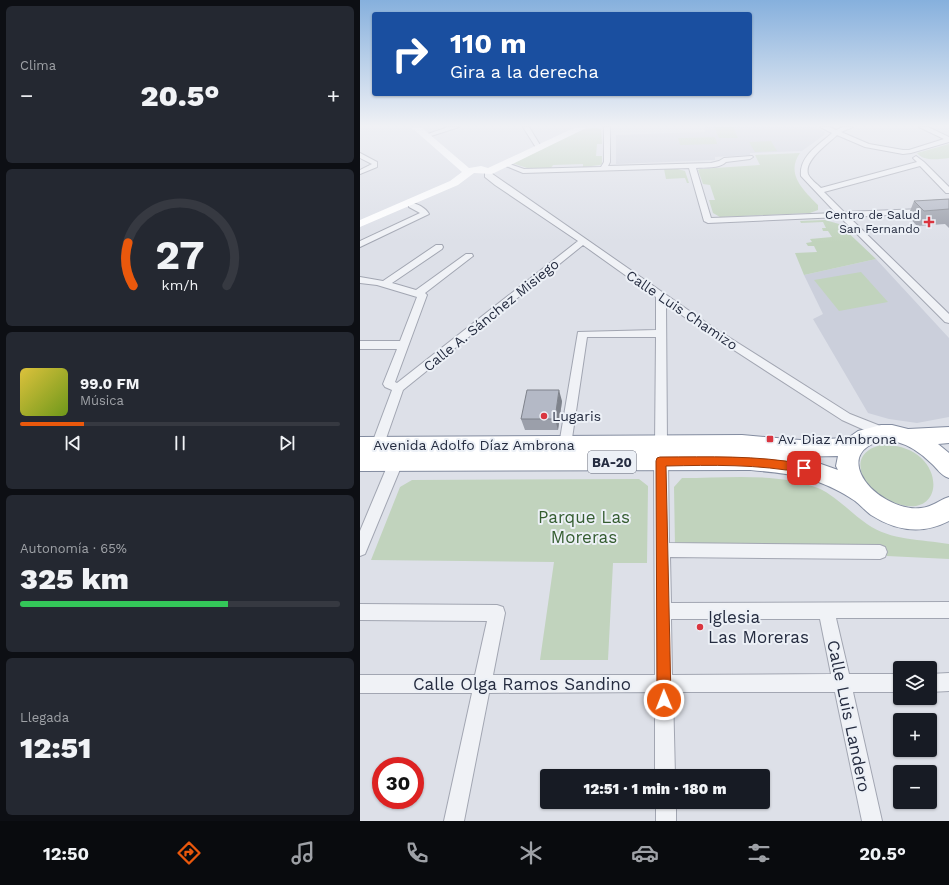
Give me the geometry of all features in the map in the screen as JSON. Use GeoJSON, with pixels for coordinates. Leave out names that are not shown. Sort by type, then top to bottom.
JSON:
{"type":"FeatureCollection","features":[{"type":"Feature","properties":{"kind":"highway"},"geometry":{"type":"LineString","coordinates":[[852,447],[860,440],[870,435],[884,433],[909,437],[940,437],[949,435]]}},
{"type":"Feature","properties":{"kind":"highway"},"geometry":{"type":"LineString","coordinates":[[909,437],[932,451],[948,466]]}},
{"type":"Feature","properties":{"kind":"highway","name":"Avenida Adolfo Díaz Ambrona"},"geometry":{"type":"LineString","coordinates":[[360,462],[661,453],[742,444],[800,449],[852,447]]}},
{"type":"Feature","properties":{"kind":"highway","name":"Avenida Adolfo Díaz Ambrona"},"geometry":{"type":"LineString","coordinates":[[369,446],[565,445],[776,463],[821,473],[859,491]]}},
{"type":"Feature","properties":{"kind":"highway","name":"BA-20"},"geometry":{"type":"LineString","coordinates":[[852,447],[848,457],[848,468],[851,479],[859,491],[870,502],[885,512],[901,518],[949,524]]}},
{"type":"Feature","properties":{"kind":"highway","name":"BA-20"},"geometry":{"type":"LineString","coordinates":[[918,520],[935,517],[949,507]]}},
{"type":"Feature","properties":{"kind":"main road","name":"Calle Luis Chamizo"},"geometry":{"type":"LineString","coordinates":[[466,165],[478,174]]}},
{"type":"Feature","properties":{"kind":"main road","name":"Calle Luis Chamizo"},"geometry":{"type":"LineString","coordinates":[[468,165],[478,174]]}},
{"type":"Feature","properties":{"kind":"main road"},"geometry":{"type":"LineString","coordinates":[[360,229],[457,185],[496,165]]}},
{"type":"Feature","properties":{"kind":"main road"},"geometry":{"type":"LineString","coordinates":[[360,224],[454,183],[501,165]]}},
{"type":"Feature","properties":{"kind":"street"},"geometry":{"type":"LineString","coordinates":[[360,172],[375,165]]}},
{"type":"Feature","properties":{"kind":"street"},"geometry":{"type":"LineString","coordinates":[[508,165],[528,171],[605,166],[616,168],[684,165]]}},
{"type":"Feature","properties":{"kind":"street"},"geometry":{"type":"LineString","coordinates":[[692,165],[708,221],[949,210]]}},
{"type":"Feature","properties":{"kind":"street"},"geometry":{"type":"LineString","coordinates":[[806,165],[804,169],[805,176],[841,214],[949,320]]}},
{"type":"Feature","properties":{"kind":"street"},"geometry":{"type":"LineString","coordinates":[[819,191],[917,165]]}},
{"type":"Feature","properties":{"kind":"street"},"geometry":{"type":"LineString","coordinates":[[923,165],[949,191]]}},
{"type":"Feature","properties":{"kind":"street","name":"Calle Luis Chamizo"},"geometry":{"type":"LineString","coordinates":[[478,174],[498,184],[583,241],[707,328],[846,417],[884,433]]}},
{"type":"Feature","properties":{"kind":"street"},"geometry":{"type":"LineString","coordinates":[[360,244],[424,214],[424,212],[412,205]]}},
{"type":"Feature","properties":{"kind":"street","name":"Calle A. Sánchez Misiego"},"geometry":{"type":"LineString","coordinates":[[398,388],[583,241]]}},
{"type":"Feature","properties":{"kind":"street"},"geometry":{"type":"LineString","coordinates":[[384,284],[439,247]]}},
{"type":"Feature","properties":{"kind":"street"},"geometry":{"type":"LineString","coordinates":[[418,294],[469,256]]}},
{"type":"Feature","properties":{"kind":"street"},"geometry":{"type":"LineString","coordinates":[[360,280],[384,284],[422,295],[389,384],[398,388],[369,446]]}},
{"type":"Feature","properties":{"kind":"street"},"geometry":{"type":"LineString","coordinates":[[661,296],[662,611],[665,769]]}},
{"type":"Feature","properties":{"kind":"street"},"geometry":{"type":"LineString","coordinates":[[565,445],[582,334],[661,333]]}},
{"type":"Feature","properties":{"kind":"street"},"geometry":{"type":"LineString","coordinates":[[360,345],[404,345]]}},
{"type":"Feature","properties":{"kind":"street"},"geometry":{"type":"LineString","coordinates":[[360,550],[396,462]]}},
{"type":"Feature","properties":{"kind":"street"},"geometry":{"type":"LineString","coordinates":[[662,550],[880,552]]}},
{"type":"Feature","properties":{"kind":"street","name":"Calle Luis Landero"},"geometry":{"type":"LineString","coordinates":[[826,610],[872,821]]}},
{"type":"Feature","properties":{"kind":"street"},"geometry":{"type":"LineString","coordinates":[[662,611],[949,610]]}},
{"type":"Feature","properties":{"kind":"street"},"geometry":{"type":"LineString","coordinates":[[360,612],[497,613],[454,821]]}},
{"type":"Feature","properties":{"kind":"street"},"geometry":{"type":"LineString","coordinates":[[937,682],[949,682]]}},
{"type":"Feature","properties":{"kind":"street","name":"Calle Olga Ramos Sandino"},"geometry":{"type":"LineString","coordinates":[[360,684],[893,683]]}},
{"type":"Feature","properties":{"kind":"street"},"geometry":{"type":"LineString","coordinates":[[666,809],[666,821]]}},
{"type":"Feature","properties":{"kind":"shaded area"},"geometry":{"type":"Polygon","coordinates":[[[876,259],[949,338],[949,417],[917,423],[889,419],[868,413],[813,319],[823,314],[804,275],[876,259]]]}},
{"type":"Feature","properties":{"kind":"green space"},"geometry":{"type":"Polygon","coordinates":[[[519,165],[553,165],[551,168],[530,169],[519,165]]]}},
{"type":"Feature","properties":{"kind":"green space"},"geometry":{"type":"Polygon","coordinates":[[[583,165],[597,165],[583,167],[583,165]]]}},
{"type":"Feature","properties":{"kind":"green space"},"geometry":{"type":"Polygon","coordinates":[[[755,165],[795,165],[795,175],[798,182],[818,205],[818,210],[810,213],[720,217],[713,213],[709,200],[715,200],[710,185],[703,184],[698,170],[755,165]]]}},
{"type":"Feature","properties":{"kind":"green space"},"geometry":{"type":"Polygon","coordinates":[[[664,169],[678,169],[685,171],[689,183],[687,183],[685,178],[666,179],[664,169]]]}},
{"type":"Feature","properties":{"kind":"green space"},"geometry":{"type":"Polygon","coordinates":[[[825,220],[839,224],[876,259],[804,275],[795,253],[817,252],[814,246],[808,246],[806,243],[812,242],[810,239],[832,237],[828,231],[823,231],[822,228],[826,228],[823,222],[801,223],[800,221],[825,220]]]}},
{"type":"Feature","properties":{"kind":"green space"},"geometry":{"type":"Polygon","coordinates":[[[861,272],[888,302],[839,311],[814,280],[861,272]]]}},
{"type":"Feature","properties":{"kind":"green space"},"geometry":{"type":"Polygon","coordinates":[[[883,445],[905,448],[920,457],[930,469],[933,483],[931,495],[923,504],[909,506],[890,501],[877,494],[866,483],[861,468],[862,458],[868,451],[883,445]]]}},
{"type":"Feature","properties":{"kind":"green space"},"geometry":{"type":"Polygon","coordinates":[[[751,477],[802,483],[825,491],[876,530],[886,534],[906,538],[949,544],[949,559],[887,556],[882,546],[675,546],[674,487],[682,478],[751,477]]]}},
{"type":"Feature","properties":{"kind":"green space","name":"Parque Las Moreras"},"geometry":{"type":"Polygon","coordinates":[[[639,479],[648,486],[647,563],[613,563],[608,660],[540,660],[554,562],[371,560],[400,487],[412,480],[639,479]]]}},
{"type":"Feature","properties":{"kind":"building"},"geometry":{"type":"Polygon","coordinates":[[[949,199],[949,209],[924,211],[914,201],[949,199]]]}},
{"type":"Feature","properties":{"kind":"building"},"geometry":{"type":"Polygon","coordinates":[[[527,390],[559,390],[555,419],[521,419],[527,390]]]}},
{"type":"Feature","properties":{"kind":"place","name":"Centro de Salud San Fernando"},"geometry":{"type":"Point","coordinates":[929,222]}},
{"type":"Feature","properties":{"kind":"place","name":"Lugaris"},"geometry":{"type":"Point","coordinates":[544,416]}},
{"type":"Feature","properties":{"kind":"place","name":"Av. Diaz Ambrona"},"geometry":{"type":"Point","coordinates":[770,439]}},
{"type":"Feature","properties":{"kind":"place","name":"Iglesia Las Moreras"},"geometry":{"type":"Point","coordinates":[700,627]}},
{"type":"Feature","properties":{"kind":"route"},"geometry":{"type":"LineString","coordinates":[[664,700],[660,461],[750,461],[776,463],[804,468]]}}]}
